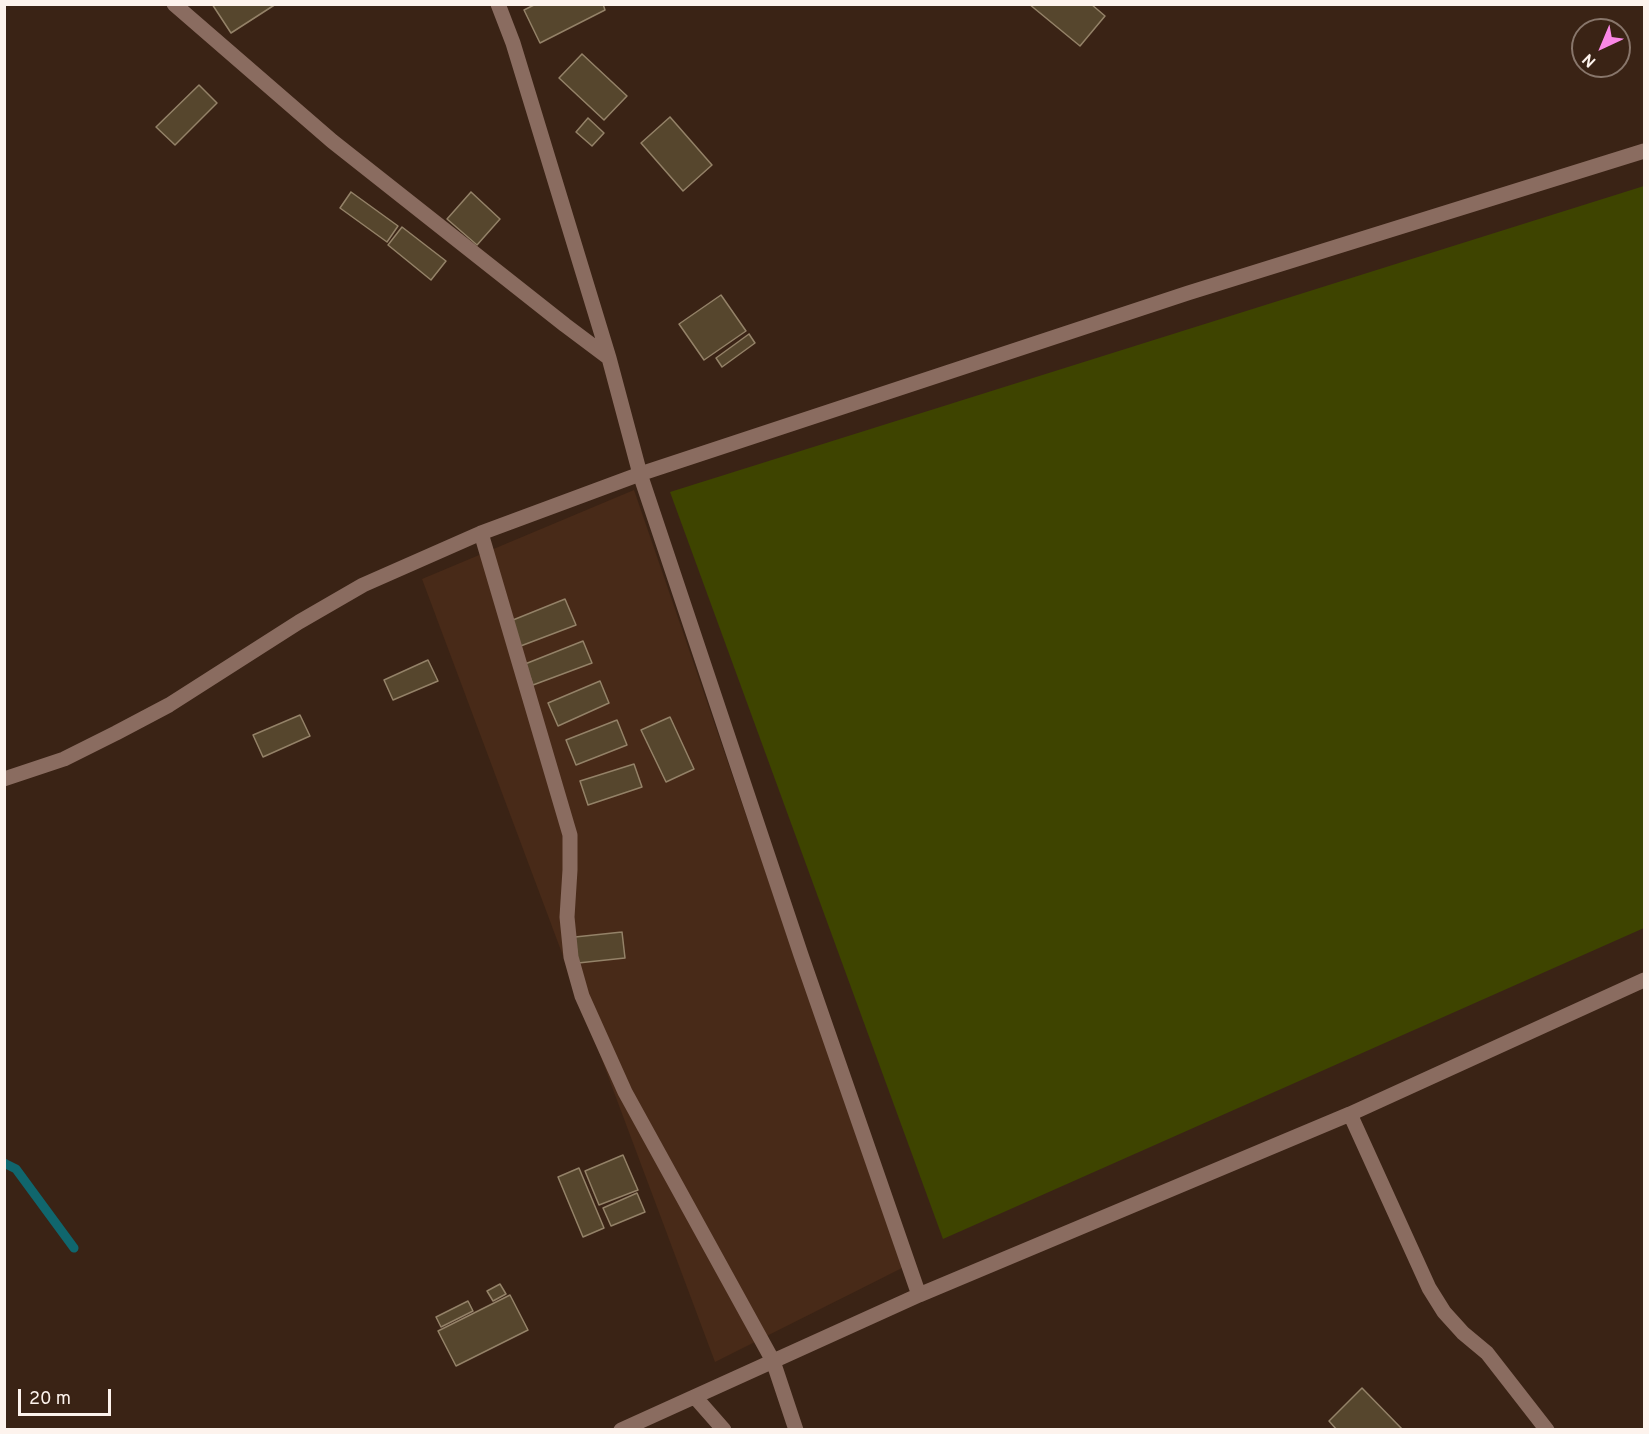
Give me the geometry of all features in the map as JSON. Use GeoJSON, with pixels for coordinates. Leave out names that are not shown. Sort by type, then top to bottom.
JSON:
{"type":"FeatureCollection","features":[{"type":"Feature","properties":{"kind":"street"},"geometry":{"type":"LineString","coordinates":[[174,4],[332,141],[609,358]]}},
{"type":"Feature","properties":{"kind":"street"},"geometry":{"type":"LineString","coordinates":[[498,4],[513,43],[609,358],[640,474],[801,955],[919,1295]]}},
{"type":"Feature","properties":{"kind":"street"},"geometry":{"type":"LineString","coordinates":[[4,779],[64,759],[116,733],[169,705],[299,622],[363,585],[481,533],[640,474],[1188,293],[1644,151]]}},
{"type":"Feature","properties":{"kind":"street"},"geometry":{"type":"LineString","coordinates":[[481,533],[570,835],[567,917],[571,957],[582,996],[625,1092],[773,1361],[796,1430]]}},
{"type":"Feature","properties":{"kind":"street"},"geometry":{"type":"LineString","coordinates":[[621,1430],[919,1295],[1350,1114],[1644,980]]}},
{"type":"Feature","properties":{"kind":"street"},"geometry":{"type":"LineString","coordinates":[[1350,1114],[1429,1288],[1444,1312],[1463,1333],[1487,1353],[1547,1430]]}},
{"type":"Feature","properties":{"kind":"street"},"geometry":{"type":"LineString","coordinates":[[695,1397],[724,1430]]}},
{"type":"Feature","properties":{"kind":"shaded area"},"geometry":{"type":"Polygon","coordinates":[[[634,490],[902,1268],[715,1362],[422,579],[634,490]]]}},
{"type":"Feature","properties":{"kind":"green space"},"geometry":{"type":"Polygon","coordinates":[[[1644,186],[1644,928],[943,1239],[670,492],[1644,186]]]}},
{"type":"Feature","properties":{"kind":"building"},"geometry":{"type":"Polygon","coordinates":[[[212,4],[276,4],[231,33],[212,4]]]}},
{"type":"Feature","properties":{"kind":"building"},"geometry":{"type":"Polygon","coordinates":[[[536,4],[603,4],[605,10],[540,43],[524,10],[536,4]]]}},
{"type":"Feature","properties":{"kind":"building"},"geometry":{"type":"Polygon","coordinates":[[[1029,4],[1091,4],[1105,16],[1080,46],[1029,4]]]}},
{"type":"Feature","properties":{"kind":"building"},"geometry":{"type":"Polygon","coordinates":[[[582,54],[627,96],[604,120],[559,78],[582,54]]]}},
{"type":"Feature","properties":{"kind":"building"},"geometry":{"type":"Polygon","coordinates":[[[199,85],[217,103],[175,145],[156,127],[199,85]]]}},
{"type":"Feature","properties":{"kind":"building"},"geometry":{"type":"Polygon","coordinates":[[[670,117],[712,165],[683,191],[641,143],[670,117]]]}},
{"type":"Feature","properties":{"kind":"building"},"geometry":{"type":"Polygon","coordinates":[[[588,118],[604,133],[592,146],[576,132],[588,118]]]}},
{"type":"Feature","properties":{"kind":"building"},"geometry":{"type":"Polygon","coordinates":[[[351,192],[398,226],[387,242],[340,208],[351,192]]]}},
{"type":"Feature","properties":{"kind":"building"},"geometry":{"type":"Polygon","coordinates":[[[471,192],[500,219],[477,245],[447,219],[471,192]]]}},
{"type":"Feature","properties":{"kind":"building"},"geometry":{"type":"Polygon","coordinates":[[[402,227],[446,261],[431,280],[388,245],[402,227]]]}},
{"type":"Feature","properties":{"kind":"building"},"geometry":{"type":"Polygon","coordinates":[[[721,295],[746,331],[704,360],[679,324],[721,295]]]}},
{"type":"Feature","properties":{"kind":"building"},"geometry":{"type":"Polygon","coordinates":[[[749,334],[755,343],[722,367],[716,358],[749,334]]]}},
{"type":"Feature","properties":{"kind":"building"},"geometry":{"type":"Polygon","coordinates":[[[565,599],[576,625],[518,647],[508,622],[565,599]]]}},
{"type":"Feature","properties":{"kind":"building"},"geometry":{"type":"Polygon","coordinates":[[[583,641],[592,663],[533,685],[525,664],[583,641]]]}},
{"type":"Feature","properties":{"kind":"building"},"geometry":{"type":"Polygon","coordinates":[[[428,660],[438,681],[393,700],[384,680],[428,660]]]}},
{"type":"Feature","properties":{"kind":"building"},"geometry":{"type":"Polygon","coordinates":[[[600,681],[609,703],[558,726],[548,703],[600,681]]]}},
{"type":"Feature","properties":{"kind":"building"},"geometry":{"type":"Polygon","coordinates":[[[300,715],[310,736],[263,757],[253,735],[300,715]]]}},
{"type":"Feature","properties":{"kind":"building"},"geometry":{"type":"Polygon","coordinates":[[[670,717],[694,769],[666,782],[641,730],[670,717]]]}},
{"type":"Feature","properties":{"kind":"building"},"geometry":{"type":"Polygon","coordinates":[[[617,720],[627,745],[576,765],[566,740],[617,720]]]}},
{"type":"Feature","properties":{"kind":"building"},"geometry":{"type":"Polygon","coordinates":[[[634,764],[642,787],[588,805],[580,781],[634,764]]]}},
{"type":"Feature","properties":{"kind":"building"},"geometry":{"type":"Polygon","coordinates":[[[622,932],[625,958],[578,963],[575,937],[622,932]]]}},
{"type":"Feature","properties":{"kind":"building"},"geometry":{"type":"Polygon","coordinates":[[[623,1155],[638,1190],[599,1205],[585,1171],[623,1155]]]}},
{"type":"Feature","properties":{"kind":"building"},"geometry":{"type":"Polygon","coordinates":[[[579,1168],[604,1228],[583,1237],[558,1177],[579,1168]]]}},
{"type":"Feature","properties":{"kind":"building"},"geometry":{"type":"Polygon","coordinates":[[[637,1193],[645,1212],[611,1226],[603,1208],[637,1193]]]}},
{"type":"Feature","properties":{"kind":"building"},"geometry":{"type":"Polygon","coordinates":[[[500,1284],[506,1294],[493,1301],[487,1291],[500,1284]]]}},
{"type":"Feature","properties":{"kind":"building"},"geometry":{"type":"Polygon","coordinates":[[[510,1295],[528,1330],[456,1366],[438,1331],[510,1295]]]}},
{"type":"Feature","properties":{"kind":"building"},"geometry":{"type":"Polygon","coordinates":[[[468,1301],[473,1311],[441,1327],[436,1317],[468,1301]]]}},
{"type":"Feature","properties":{"kind":"building"},"geometry":{"type":"Polygon","coordinates":[[[1362,1388],[1403,1430],[1337,1430],[1329,1421],[1362,1388]]]}},
{"type":"Feature","properties":{"kind":"waterway"},"geometry":{"type":"LineString","coordinates":[[4,1163],[16,1169],[74,1248]]}}]}
